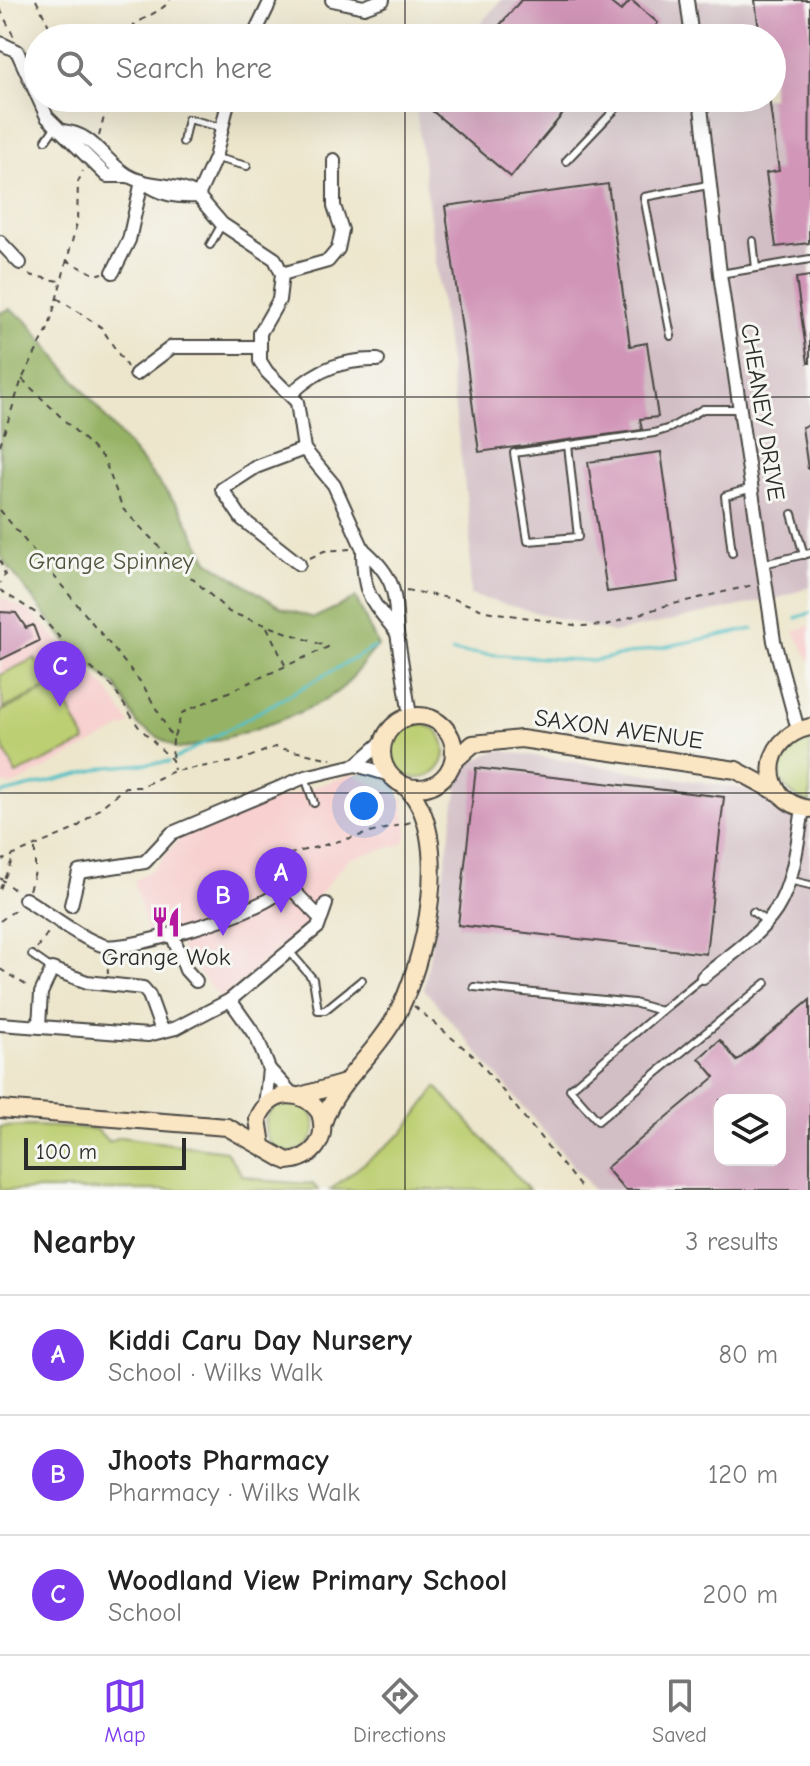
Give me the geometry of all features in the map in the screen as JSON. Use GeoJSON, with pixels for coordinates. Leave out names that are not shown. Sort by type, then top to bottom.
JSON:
{"type":"FeatureCollection","features":[{"type":"Feature","properties":{"kind":"street"},"geometry":{"type":"LineString","coordinates":[[260,24],[271,0]]}},
{"type":"Feature","properties":{"kind":"street"},"geometry":{"type":"LineString","coordinates":[[332,0],[364,7],[383,0]]}},
{"type":"Feature","properties":{"kind":"street"},"geometry":{"type":"LineString","coordinates":[[687,0],[690,24]]}},
{"type":"Feature","properties":{"kind":"street"},"geometry":{"type":"LineString","coordinates":[[0,43],[17,51],[24,69]]}},
{"type":"Feature","properties":{"kind":"street"},"geometry":{"type":"LineString","coordinates":[[47,112],[59,128],[92,150],[107,176],[128,176],[142,181],[183,186],[198,196],[222,224],[268,253],[282,274],[283,288],[274,314],[260,333],[259,347],[267,372],[292,393],[301,413],[304,449],[334,485],[363,549],[363,583],[368,597],[397,633]]}},
{"type":"Feature","properties":{"kind":"street"},"geometry":{"type":"LineString","coordinates":[[198,196],[215,158],[227,112]]}},
{"type":"Feature","properties":{"kind":"street","name":"CHEANEY DRIVE"},"geometry":{"type":"LineString","coordinates":[[702,112],[720,274],[774,641],[804,728]]}},
{"type":"Feature","properties":{"kind":"street"},"geometry":{"type":"LineString","coordinates":[[282,274],[320,265],[338,249],[342,230],[334,206],[334,160]]}},
{"type":"Feature","properties":{"kind":"street"},"geometry":{"type":"LineString","coordinates":[[113,272],[129,240],[142,181]]}},
{"type":"Feature","properties":{"kind":"street"},"geometry":{"type":"LineString","coordinates":[[0,242],[20,263]]}},
{"type":"Feature","properties":{"kind":"street"},"geometry":{"type":"LineString","coordinates":[[132,371],[172,347],[259,347]]}},
{"type":"Feature","properties":{"kind":"street"},"geometry":{"type":"LineString","coordinates":[[292,393],[317,373],[354,359],[378,360]]}},
{"type":"Feature","properties":{"kind":"street"},"geometry":{"type":"LineString","coordinates":[[299,564],[242,519],[222,489],[256,467],[304,449]]}},
{"type":"Feature","properties":{"kind":"street"},"geometry":{"type":"LineString","coordinates":[[363,549],[379,563],[395,589],[397,633],[410,716]]}},
{"type":"Feature","properties":{"kind":"street"},"geometry":{"type":"LineString","coordinates":[[71,905],[79,872],[145,862],[172,833],[305,777],[356,765],[383,741],[388,730],[410,716],[421,715],[442,724],[453,742],[453,762],[422,822]]}},
{"type":"Feature","properties":{"kind":"street","name":"SAXON AVENUE"},"geometry":{"type":"LineString","coordinates":[[442,724],[496,739],[535,741],[736,770],[806,809]]}},
{"type":"Feature","properties":{"kind":"street"},"geometry":{"type":"LineString","coordinates":[[736,770],[761,762],[804,728]]}},
{"type":"Feature","properties":{"kind":"street","name":"SAXON AVENUE"},"geometry":{"type":"LineString","coordinates":[[453,762],[473,744],[496,739]]}},
{"type":"Feature","properties":{"kind":"street"},"geometry":{"type":"LineString","coordinates":[[383,741],[384,765],[390,775]]}},
{"type":"Feature","properties":{"kind":"street"},"geometry":{"type":"LineString","coordinates":[[776,750],[771,769],[779,793]]}},
{"type":"Feature","properties":{"kind":"street"},"geometry":{"type":"LineString","coordinates":[[0,1109],[227,1127],[287,1161],[306,1157],[320,1142],[323,1123],[345,1083],[385,1035],[405,998],[425,935],[430,897],[419,803],[405,786],[390,775],[356,765]]}},
{"type":"Feature","properties":{"kind":"street"},"geometry":{"type":"LineString","coordinates":[[405,786],[424,788],[442,779]]}},
{"type":"Feature","properties":{"kind":"street"},"geometry":{"type":"LineString","coordinates":[[703,977],[767,922],[778,907],[789,880],[806,809]]}},
{"type":"Feature","properties":{"kind":"street"},"geometry":{"type":"LineString","coordinates":[[25,899],[106,946],[172,934],[239,913],[272,898],[286,883],[291,869]]}},
{"type":"Feature","properties":{"kind":"street"},"geometry":{"type":"LineString","coordinates":[[286,883],[321,919]]}},
{"type":"Feature","properties":{"kind":"street"},"geometry":{"type":"LineString","coordinates":[[0,1024],[148,1035],[162,1031],[230,1000],[318,927],[326,904]]}},
{"type":"Feature","properties":{"kind":"street"},"geometry":{"type":"LineString","coordinates":[[172,934],[186,970],[196,981]]}},
{"type":"Feature","properties":{"kind":"street"},"geometry":{"type":"LineString","coordinates":[[39,1026],[41,993],[52,969],[66,977],[143,988],[162,1031]]}},
{"type":"Feature","properties":{"kind":"street"},"geometry":{"type":"LineString","coordinates":[[230,1000],[257,1038],[269,1069],[296,1095],[314,1105],[323,1123]]}},
{"type":"Feature","properties":{"kind":"street"},"geometry":{"type":"LineString","coordinates":[[262,1145],[257,1126],[269,1069]]}},
{"type":"Feature","properties":{"kind":"street"},"geometry":{"type":"LineString","coordinates":[[227,1127],[263,1109],[282,1095],[296,1095],[345,1083]]}},
{"type":"Feature","properties":{"kind":"lane"},"geometry":{"type":"LineString","coordinates":[[566,161],[613,112]]}},
{"type":"Feature","properties":{"kind":"lane"},"geometry":{"type":"LineString","coordinates":[[183,142],[188,119],[224,128]]}},
{"type":"Feature","properties":{"kind":"lane"},"geometry":{"type":"LineString","coordinates":[[46,140],[59,128]]}},
{"type":"Feature","properties":{"kind":"lane"},"geometry":{"type":"LineString","coordinates":[[215,158],[247,166]]}},
{"type":"Feature","properties":{"kind":"lane"},"geometry":{"type":"LineString","coordinates":[[671,336],[644,197],[712,184]]}},
{"type":"Feature","properties":{"kind":"lane"},"geometry":{"type":"LineString","coordinates":[[210,245],[222,224]]}},
{"type":"Feature","properties":{"kind":"lane"},"geometry":{"type":"LineString","coordinates":[[753,241],[756,268]]}},
{"type":"Feature","properties":{"kind":"lane"},"geometry":{"type":"LineString","coordinates":[[720,274],[810,259]]}},
{"type":"Feature","properties":{"kind":"lane"},"geometry":{"type":"LineString","coordinates":[[568,445],[578,537],[528,541],[514,453],[568,445],[654,433],[670,428],[703,409],[740,409]]}},
{"type":"Feature","properties":{"kind":"lane"},"geometry":{"type":"LineString","coordinates":[[732,553],[725,496],[752,488]]}},
{"type":"Feature","properties":{"kind":"lane"},"geometry":{"type":"LineString","coordinates":[[763,564],[807,554],[792,514]]}},
{"type":"Feature","properties":{"kind":"lane"},"geometry":{"type":"LineString","coordinates":[[305,777],[314,803]]}},
{"type":"Feature","properties":{"kind":"lane"},"geometry":{"type":"LineString","coordinates":[[789,880],[810,885]]}},
{"type":"Feature","properties":{"kind":"lane"},"geometry":{"type":"LineString","coordinates":[[753,912],[767,922]]}},
{"type":"Feature","properties":{"kind":"lane"},"geometry":{"type":"LineString","coordinates":[[289,951],[313,979],[318,1010],[325,1010],[362,980]]}},
{"type":"Feature","properties":{"kind":"lane"},"geometry":{"type":"LineString","coordinates":[[32,955],[52,969]]}},
{"type":"Feature","properties":{"kind":"lane"},"geometry":{"type":"LineString","coordinates":[[703,977],[570,1089],[598,1121],[766,983]]}},
{"type":"Feature","properties":{"kind":"lane"},"geometry":{"type":"LineString","coordinates":[[474,987],[634,1003],[661,1011]]}},
{"type":"Feature","properties":{"kind":"path"},"geometry":{"type":"LineString","coordinates":[[36,0],[48,24]]}},
{"type":"Feature","properties":{"kind":"path"},"geometry":{"type":"LineString","coordinates":[[134,24],[151,16],[170,0]]}},
{"type":"Feature","properties":{"kind":"path"},"geometry":{"type":"LineString","coordinates":[[0,9],[17,51]]}},
{"type":"Feature","properties":{"kind":"path"},"geometry":{"type":"LineString","coordinates":[[0,445],[22,379],[49,327],[77,223],[78,182],[103,129],[103,112]]}},
{"type":"Feature","properties":{"kind":"path"},"geometry":{"type":"LineString","coordinates":[[66,260],[96,275],[113,272]]}},
{"type":"Feature","properties":{"kind":"path"},"geometry":{"type":"LineString","coordinates":[[29,275],[61,281]]}},
{"type":"Feature","properties":{"kind":"path"},"geometry":{"type":"LineString","coordinates":[[57,298],[101,327],[132,371]]}},
{"type":"Feature","properties":{"kind":"path"},"geometry":{"type":"LineString","coordinates":[[22,379],[104,459],[123,509],[171,559],[229,612],[328,647],[182,713],[173,739],[174,771]]}},
{"type":"Feature","properties":{"kind":"path"},"geometry":{"type":"LineString","coordinates":[[0,510],[143,685],[173,739]]}},
{"type":"Feature","properties":{"kind":"path"},"geometry":{"type":"LineString","coordinates":[[299,564],[338,548],[363,549]]}},
{"type":"Feature","properties":{"kind":"path"},"geometry":{"type":"LineString","coordinates":[[0,560],[5,575],[0,583]]}},
{"type":"Feature","properties":{"kind":"path"},"geometry":{"type":"LineString","coordinates":[[395,589],[454,599],[485,611],[580,626],[607,625],[661,607],[766,582]]}},
{"type":"Feature","properties":{"kind":"path"},"geometry":{"type":"LineString","coordinates":[[0,590],[39,615],[75,654],[112,686],[138,726],[172,760]]}},
{"type":"Feature","properties":{"kind":"path"},"geometry":{"type":"LineString","coordinates":[[267,626],[286,666]]}},
{"type":"Feature","properties":{"kind":"path"},"geometry":{"type":"LineString","coordinates":[[0,861],[75,829],[125,787],[140,787],[174,771],[239,761],[275,747],[338,758]]}},
{"type":"Feature","properties":{"kind":"path"},"geometry":{"type":"LineString","coordinates":[[286,883],[275,858],[422,822]]}},
{"type":"Feature","properties":{"kind":"path"},"geometry":{"type":"LineString","coordinates":[[0,889],[5,883],[13,856]]}},
{"type":"Feature","properties":{"kind":"path"},"geometry":{"type":"LineString","coordinates":[[0,878],[25,899]]}},
{"type":"Feature","properties":{"kind":"path"},"geometry":{"type":"LineString","coordinates":[[32,955],[58,919]]}},
{"type":"Feature","properties":{"kind":"path"},"geometry":{"type":"LineString","coordinates":[[106,946],[109,984]]}},
{"type":"Feature","properties":{"kind":"path"},"geometry":{"type":"LineString","coordinates":[[0,969],[41,993]]}},
{"type":"Feature","properties":{"kind":"path"},"geometry":{"type":"LineString","coordinates":[[405,998],[477,1059],[583,1190]]}},
{"type":"Feature","properties":{"kind":"shaded area"},"geometry":{"type":"Polygon","coordinates":[[[501,0],[810,0],[810,587],[782,597],[613,633],[470,595],[470,527],[416,112],[786,112],[786,24],[480,24],[501,0]]]}},
{"type":"Feature","properties":{"kind":"shaded area"},"geometry":{"type":"Polygon","coordinates":[[[0,597],[31,613],[108,690],[130,724],[13,785],[0,783],[0,597]]]}},
{"type":"Feature","properties":{"kind":"shaded area"},"geometry":{"type":"Polygon","coordinates":[[[810,625],[810,661],[794,632],[810,625]]]}},
{"type":"Feature","properties":{"kind":"shaded area"},"geometry":{"type":"Polygon","coordinates":[[[497,750],[745,789],[810,822],[810,1190],[594,1190],[424,989],[461,768],[497,750]]]}},
{"type":"Feature","properties":{"kind":"shaded area"},"geometry":{"type":"Polygon","coordinates":[[[353,774],[403,799],[407,836],[402,844],[348,859],[314,901],[307,927],[221,999],[182,952],[178,932],[149,939],[134,881],[154,868],[187,830],[353,774]]]}},
{"type":"Feature","properties":{"kind":"green space","name":"Grange Spinney"},"geometry":{"type":"Polygon","coordinates":[[[10,309],[26,320],[182,511],[208,561],[282,608],[314,618],[356,598],[378,646],[342,688],[287,717],[240,734],[178,749],[138,725],[117,687],[73,650],[0,556],[0,313],[10,309]]]}},
{"type":"Feature","properties":{"kind":"green space"},"geometry":{"type":"Polygon","coordinates":[[[35,658],[50,687],[3,709],[0,675],[35,658]]]}},
{"type":"Feature","properties":{"kind":"green space"},"geometry":{"type":"Polygon","coordinates":[[[57,685],[86,742],[16,774],[0,740],[0,712],[57,685]]]}},
{"type":"Feature","properties":{"kind":"green space"},"geometry":{"type":"Polygon","coordinates":[[[418,724],[437,732],[445,751],[437,770],[418,778],[399,770],[391,751],[399,732],[418,724]]]}},
{"type":"Feature","properties":{"kind":"green space"},"geometry":{"type":"Polygon","coordinates":[[[810,734],[810,803],[786,788],[778,772],[778,763],[787,745],[810,734]]]}},
{"type":"Feature","properties":{"kind":"green space"},"geometry":{"type":"Polygon","coordinates":[[[437,1087],[529,1190],[330,1190],[403,1133],[437,1087]]]}},
{"type":"Feature","properties":{"kind":"green space"},"geometry":{"type":"Polygon","coordinates":[[[280,1103],[300,1103],[314,1117],[314,1137],[300,1151],[280,1151],[266,1137],[266,1117],[280,1103]]]}},
{"type":"Feature","properties":{"kind":"green space"},"geometry":{"type":"Polygon","coordinates":[[[0,1127],[96,1129],[109,1142],[120,1137],[226,1151],[242,1175],[267,1181],[313,1184],[318,1190],[0,1190],[0,1127]]]}},
{"type":"Feature","properties":{"kind":"building"},"geometry":{"type":"Polygon","coordinates":[[[521,0],[607,0],[621,11],[631,0],[658,23],[657,24],[501,24],[521,0]]]}},
{"type":"Feature","properties":{"kind":"building"},"geometry":{"type":"Polygon","coordinates":[[[755,0],[810,0],[809,243],[776,247],[766,173],[779,171],[771,112],[786,112],[786,24],[758,24],[755,0]]]}},
{"type":"Feature","properties":{"kind":"building"},"geometry":{"type":"Polygon","coordinates":[[[434,112],[564,112],[511,177],[434,112]]]}},
{"type":"Feature","properties":{"kind":"building"},"geometry":{"type":"Polygon","coordinates":[[[608,184],[630,346],[647,343],[658,417],[640,419],[642,430],[479,452],[445,206],[608,184]]]}},
{"type":"Feature","properties":{"kind":"building"},"geometry":{"type":"Polygon","coordinates":[[[810,276],[810,363],[808,363],[796,278],[810,276]]]}},
{"type":"Feature","properties":{"kind":"building"},"geometry":{"type":"Polygon","coordinates":[[[810,425],[810,469],[808,469],[802,427],[810,425]]]}},
{"type":"Feature","properties":{"kind":"building"},"geometry":{"type":"Polygon","coordinates":[[[661,452],[679,582],[607,592],[588,462],[661,452]]]}},
{"type":"Feature","properties":{"kind":"building"},"geometry":{"type":"Polygon","coordinates":[[[0,612],[16,613],[26,628],[33,625],[39,641],[0,660],[0,612]]]}},
{"type":"Feature","properties":{"kind":"building"},"geometry":{"type":"Polygon","coordinates":[[[476,768],[724,797],[706,954],[458,925],[476,768]]]}},
{"type":"Feature","properties":{"kind":"building"},"geometry":{"type":"Polygon","coordinates":[[[810,1000],[810,1190],[625,1190],[606,1168],[715,1077],[699,1058],[720,1040],[737,1061],[810,1000]]]}},
{"type":"Feature","properties":{"kind":"waterway"},"geometry":{"type":"LineString","coordinates":[[796,618],[810,613]]}},
{"type":"Feature","properties":{"kind":"waterway"},"geometry":{"type":"LineString","coordinates":[[452,652],[593,661],[753,629]]}},
{"type":"Feature","properties":{"kind":"waterway"},"geometry":{"type":"LineString","coordinates":[[175,759],[375,647]]}},
{"type":"Feature","properties":{"kind":"waterway"},"geometry":{"type":"LineString","coordinates":[[0,794],[108,767],[169,762]]}},
{"type":"Feature","properties":{"kind":"place","name":"Woodland View Primary School"},"geometry":{"type":"Point","coordinates":[60,707]}},
{"type":"Feature","properties":{"kind":"place","name":"Kiddi Caru Day Nursery"},"geometry":{"type":"Point","coordinates":[281,913]}},
{"type":"Feature","properties":{"kind":"place","name":"Grange Wok"},"geometry":{"type":"Point","coordinates":[166,922]}},
{"type":"Feature","properties":{"kind":"place","name":"Jhoots Pharmacy"},"geometry":{"type":"Point","coordinates":[223,936]}}]}
